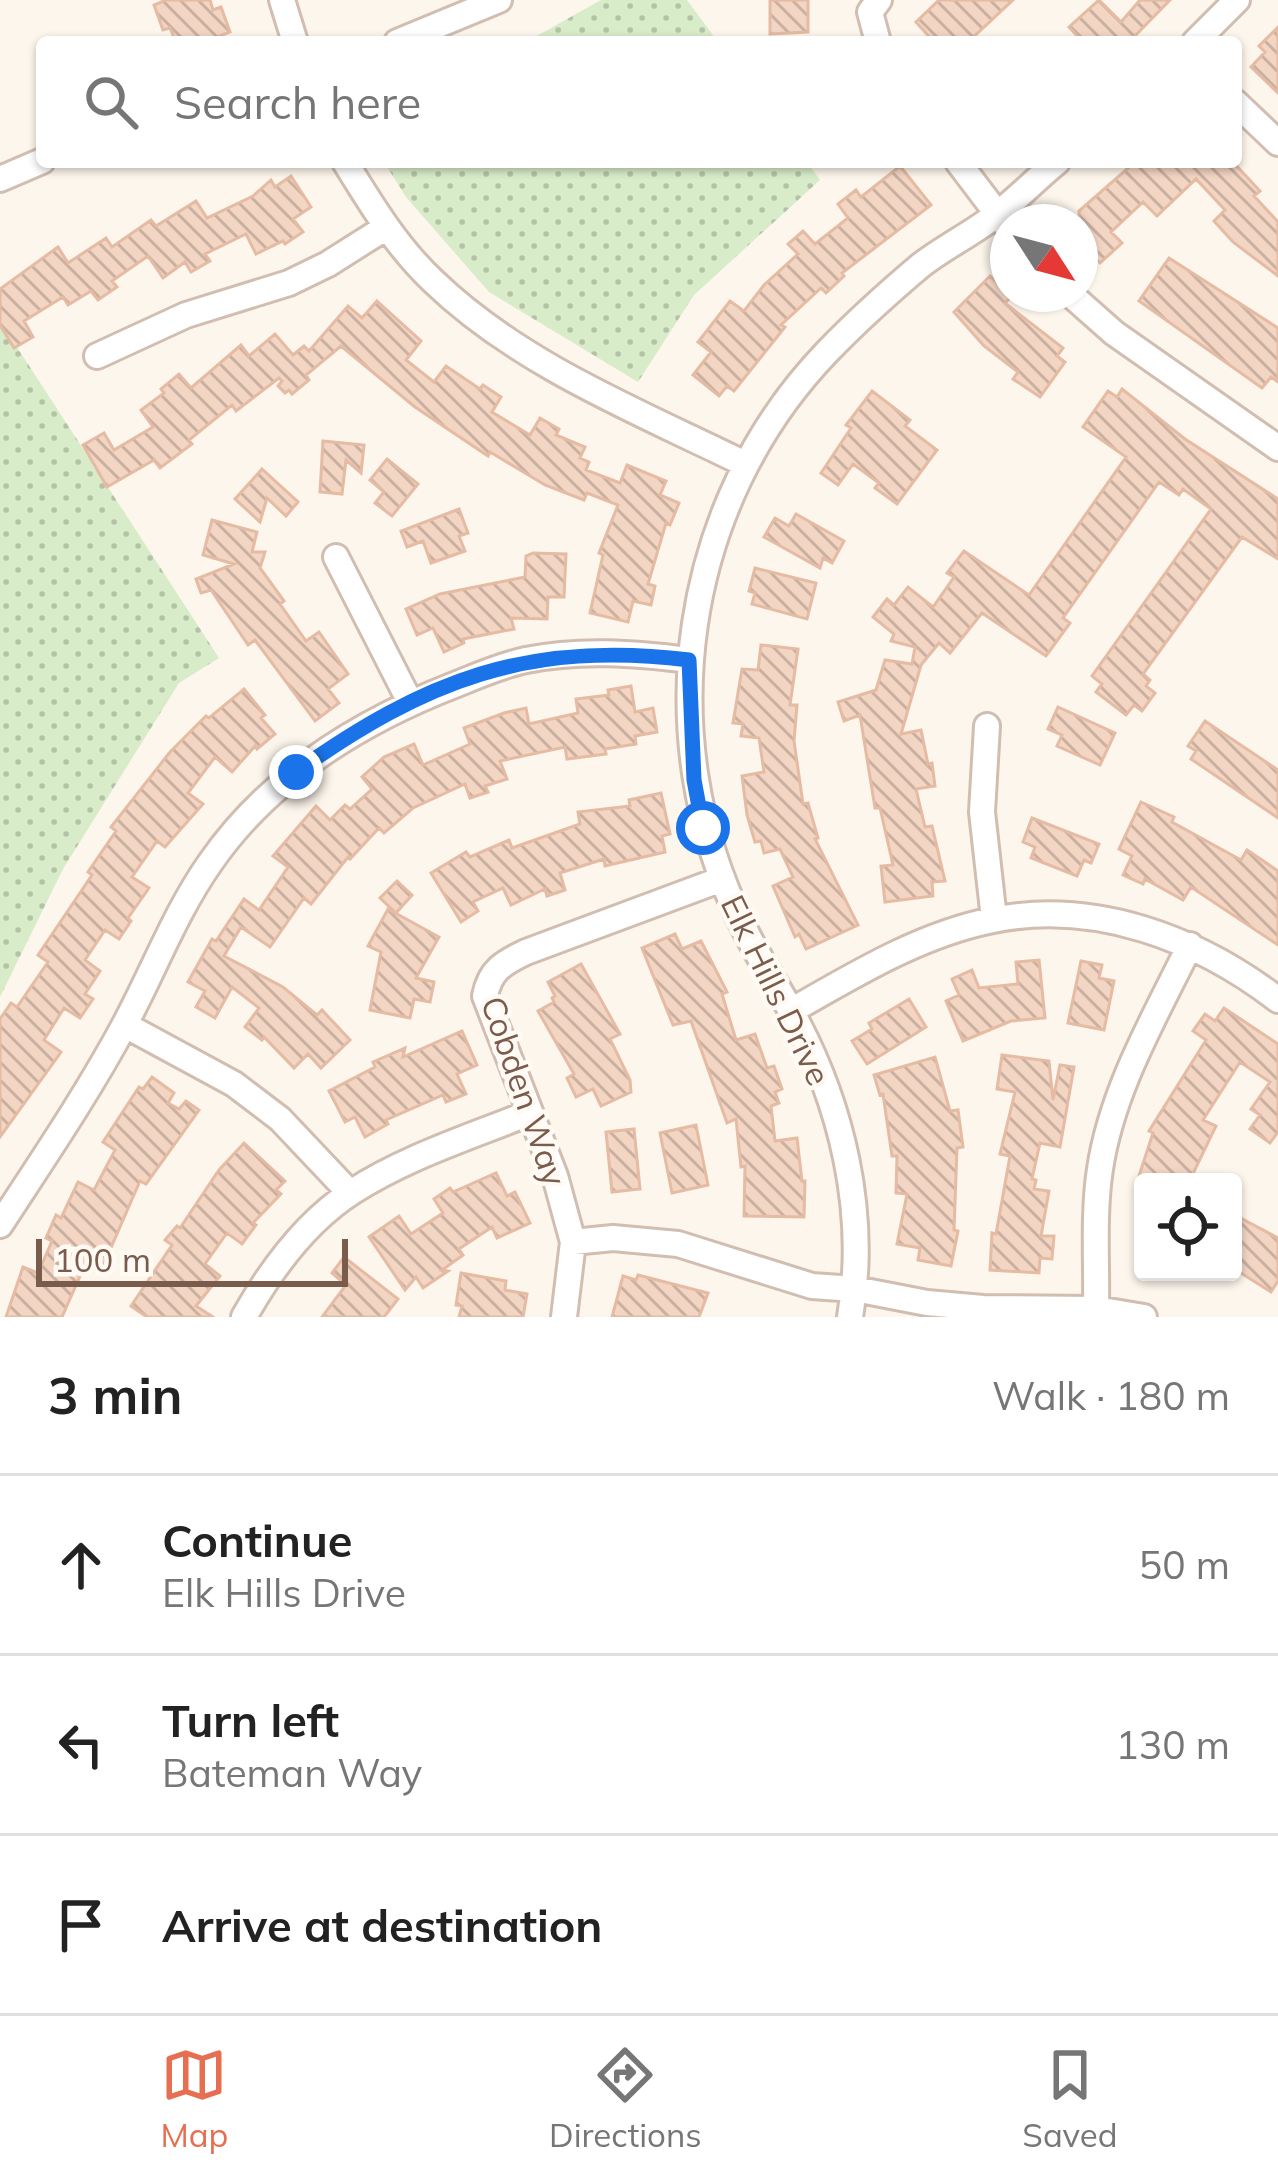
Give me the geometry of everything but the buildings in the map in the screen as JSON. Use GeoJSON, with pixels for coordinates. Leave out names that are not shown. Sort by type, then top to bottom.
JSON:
{"type":"FeatureCollection","features":[{"type":"Feature","properties":{"kind":"street"},"geometry":{"type":"LineString","coordinates":[[282,0],[294,36]]}},
{"type":"Feature","properties":{"kind":"street"},"geometry":{"type":"LineString","coordinates":[[412,36],[499,0]]}},
{"type":"Feature","properties":{"kind":"street"},"geometry":{"type":"LineString","coordinates":[[1201,36],[1237,0]]}},
{"type":"Feature","properties":{"kind":"street"},"geometry":{"type":"LineString","coordinates":[[874,6],[877,36]]}},
{"type":"Feature","properties":{"kind":"street"},"geometry":{"type":"LineString","coordinates":[[1242,109],[1278,143]]}},
{"type":"Feature","properties":{"kind":"street"},"geometry":{"type":"LineString","coordinates":[[0,179],[36,164]]}},
{"type":"Feature","properties":{"kind":"street"},"geometry":{"type":"LineString","coordinates":[[349,168],[386,228],[431,280],[484,326],[615,401],[743,463]]}},
{"type":"Feature","properties":{"kind":"street"},"geometry":{"type":"LineString","coordinates":[[963,168],[990,204]]}},
{"type":"Feature","properties":{"kind":"street","name":"Elk Hills Drive"},"geometry":{"type":"LineString","coordinates":[[1019,204],[1052,168]]}},
{"type":"Feature","properties":{"kind":"street"},"geometry":{"type":"LineString","coordinates":[[98,356],[186,315],[289,283],[386,228]]}},
{"type":"Feature","properties":{"kind":"street","name":"Elk Hills Drive"},"geometry":{"type":"LineString","coordinates":[[850,1317],[855,1289],[852,1190],[837,1118],[791,1011],[722,879],[703,828],[694,780],[689,660],[711,552],[743,463],[793,393],[865,314],[923,264],[990,228]]}},
{"type":"Feature","properties":{"kind":"street"},"geometry":{"type":"LineString","coordinates":[[1091,312],[1278,448]]}},
{"type":"Feature","properties":{"kind":"street"},"geometry":{"type":"LineString","coordinates":[[336,557],[410,702]]}},
{"type":"Feature","properties":{"kind":"street"},"geometry":{"type":"LineString","coordinates":[[0,1225],[124,1024],[176,918],[212,861],[252,813],[296,772],[356,729],[410,702],[522,661],[599,653],[689,660]]}},
{"type":"Feature","properties":{"kind":"street"},"geometry":{"type":"LineString","coordinates":[[987,726],[982,812],[994,919]]}},
{"type":"Feature","properties":{"kind":"street","name":"Cobden Way"},"geometry":{"type":"LineString","coordinates":[[573,1241],[555,1176],[485,996],[488,977],[526,952],[722,879]]}},
{"type":"Feature","properties":{"kind":"street"},"geometry":{"type":"LineString","coordinates":[[791,1011],[939,936],[994,919],[1090,919],[1136,927],[1190,945],[1247,976],[1278,1000]]}},
{"type":"Feature","properties":{"kind":"street"},"geometry":{"type":"LineString","coordinates":[[1096,1309],[1099,1174],[1105,1142],[1131,1066],[1190,945]]}},
{"type":"Feature","properties":{"kind":"street"},"geometry":{"type":"LineString","coordinates":[[124,1024],[250,1096],[280,1119],[350,1193]]}},
{"type":"Feature","properties":{"kind":"street"},"geometry":{"type":"LineString","coordinates":[[244,1317],[304,1234],[350,1193],[418,1158],[530,1113]]}},
{"type":"Feature","properties":{"kind":"street"},"geometry":{"type":"LineString","coordinates":[[564,1317],[573,1241],[613,1238],[679,1244],[812,1286],[927,1303],[1096,1309],[1144,1317]]}},
{"type":"Feature","properties":{"kind":"green space"},"geometry":{"type":"Polygon","coordinates":[[[601,0],[687,0],[714,36],[537,36],[601,0]]]}},
{"type":"Feature","properties":{"kind":"green space"},"geometry":{"type":"Polygon","coordinates":[[[388,168],[811,168],[820,180],[694,295],[638,382],[489,292],[406,197],[388,168]]]}},
{"type":"Feature","properties":{"kind":"green space"},"geometry":{"type":"Polygon","coordinates":[[[0,321],[219,658],[179,683],[63,869],[0,997],[0,321]]]}},
{"type":"Feature","properties":{"kind":"route"},"geometry":{"type":"LineString","coordinates":[[296,772],[356,729],[410,702],[522,661],[599,653],[689,660],[694,780],[703,828]]}}]}
